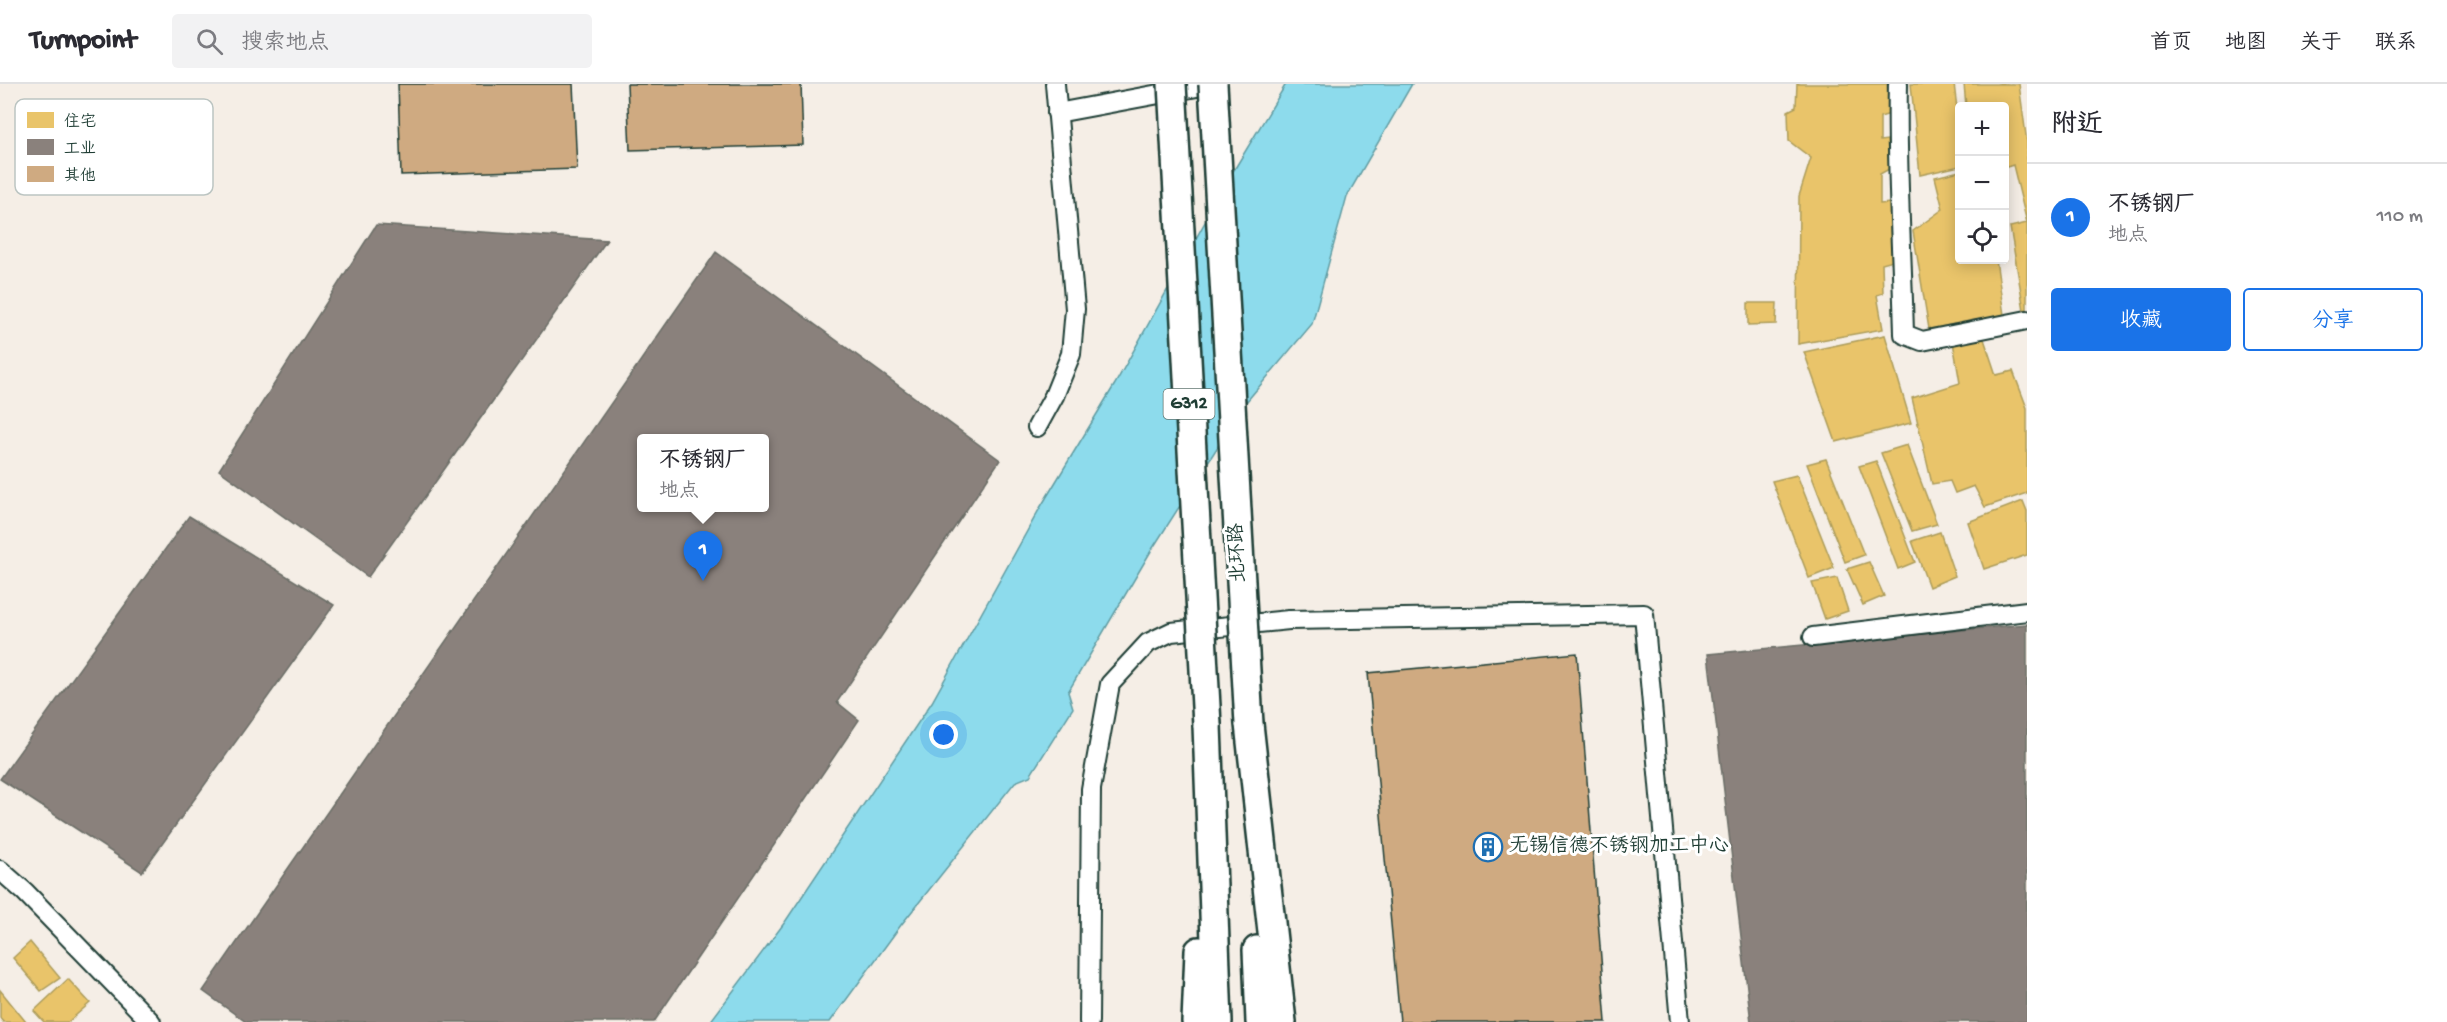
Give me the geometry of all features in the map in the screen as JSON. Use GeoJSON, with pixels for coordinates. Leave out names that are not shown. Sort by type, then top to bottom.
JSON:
{"type":"FeatureCollection","features":[{"type":"Feature","properties":{"kind":"highway","name":"北环路"},"geometry":{"type":"LineString","coordinates":[[1172,84],[1207,725],[1218,1022]]}},
{"type":"Feature","properties":{"kind":"highway","name":"北环路"},"geometry":{"type":"LineString","coordinates":[[1213,84],[1249,724],[1260,1022]]}},
{"type":"Feature","properties":{"kind":"highway"},"geometry":{"type":"LineString","coordinates":[[1249,724],[1282,1022]]}},
{"type":"Feature","properties":{"kind":"highway"},"geometry":{"type":"LineString","coordinates":[[1196,1022],[1207,725]]}},
{"type":"Feature","properties":{"kind":"street"},"geometry":{"type":"LineString","coordinates":[[1037,427],[1054,396],[1071,354],[1075,309],[1055,84]]}},
{"type":"Feature","properties":{"kind":"street"},"geometry":{"type":"LineString","coordinates":[[1057,113],[1213,84]]}},
{"type":"Feature","properties":{"kind":"street"},"geometry":{"type":"LineString","coordinates":[[1898,84],[1896,146],[1904,334],[1922,341],[2027,320]]}},
{"type":"Feature","properties":{"kind":"street"},"geometry":{"type":"LineString","coordinates":[[1813,637],[2027,611]]}},
{"type":"Feature","properties":{"kind":"street"},"geometry":{"type":"LineString","coordinates":[[1089,1022],[1092,779],[1110,684],[1148,643],[1171,632],[1289,620],[1644,614],[1680,1022]]}},
{"type":"Feature","properties":{"kind":"street"},"geometry":{"type":"LineString","coordinates":[[0,870],[25,892],[151,1022]]}},
{"type":"Feature","properties":{"kind":"water"},"geometry":{"type":"Polygon","coordinates":[[[1286,84],[1412,84],[1347,196],[1312,324],[1247,401],[1151,551],[1068,692],[1073,708],[1030,776],[1015,782],[901,925],[830,1022],[710,1022],[785,922],[932,702],[1040,508],[1115,384],[1234,170],[1286,84]]]}},
{"type":"Feature","properties":{"kind":"building: 住宅"},"geometry":{"type":"Polygon","coordinates":[[[1797,84],[1887,84],[1890,114],[1880,117],[1880,141],[1887,140],[1889,169],[1880,174],[1880,204],[1890,203],[1893,261],[1882,264],[1883,293],[1877,295],[1883,329],[1798,344],[1799,196],[1811,158],[1789,141],[1788,111],[1796,107],[1797,84]]]}},
{"type":"Feature","properties":{"kind":"building: 住宅"},"geometry":{"type":"Polygon","coordinates":[[[1911,84],[1954,84],[1956,102],[1955,167],[1920,175],[1911,84]]]}},
{"type":"Feature","properties":{"kind":"building: 住宅"},"geometry":{"type":"Polygon","coordinates":[[[1964,84],[2019,84],[2027,143],[2027,223],[2013,165],[2009,166],[2009,102],[1966,102],[1964,84]]]}},
{"type":"Feature","properties":{"kind":"building: 住宅"},"geometry":{"type":"Polygon","coordinates":[[[1955,172],[1955,264],[1997,264],[2004,315],[1929,329],[1913,231],[1943,209],[1935,177],[1955,172]]]}},
{"type":"Feature","properties":{"kind":"building: 住宅"},"geometry":{"type":"Polygon","coordinates":[[[2027,223],[2027,309],[2024,310],[2010,227],[2027,223]]]}},
{"type":"Feature","properties":{"kind":"building: 住宅"},"geometry":{"type":"Polygon","coordinates":[[[1748,303],[1777,303],[1776,324],[1748,325],[1748,303]]]}},
{"type":"Feature","properties":{"kind":"building: 住宅"},"geometry":{"type":"Polygon","coordinates":[[[1885,335],[1911,423],[1836,442],[1804,352],[1885,335]]]}},
{"type":"Feature","properties":{"kind":"building: 住宅"},"geometry":{"type":"Polygon","coordinates":[[[1983,336],[1996,375],[2013,371],[2027,408],[2027,493],[1985,507],[1974,486],[1955,493],[1950,481],[1932,484],[1912,398],[1960,383],[1953,342],[1983,336]]]}},
{"type":"Feature","properties":{"kind":"building: 住宅"},"geometry":{"type":"Polygon","coordinates":[[[1907,445],[1937,524],[1912,531],[1881,453],[1907,445]]]}},
{"type":"Feature","properties":{"kind":"building: 住宅"},"geometry":{"type":"Polygon","coordinates":[[[1826,459],[1864,555],[1845,562],[1807,464],[1826,459]]]}},
{"type":"Feature","properties":{"kind":"building: 住宅"},"geometry":{"type":"Polygon","coordinates":[[[1876,461],[1915,562],[1898,569],[1859,466],[1876,461]]]}},
{"type":"Feature","properties":{"kind":"building: 住宅"},"geometry":{"type":"Polygon","coordinates":[[[1797,475],[1834,568],[1809,578],[1772,481],[1797,475]]]}},
{"type":"Feature","properties":{"kind":"building: 住宅"},"geometry":{"type":"Polygon","coordinates":[[[2023,501],[2027,511],[2027,555],[1984,569],[1968,522],[2023,501]]]}},
{"type":"Feature","properties":{"kind":"building: 住宅"},"geometry":{"type":"Polygon","coordinates":[[[1940,532],[1955,576],[1929,587],[1912,541],[1940,532]]]}},
{"type":"Feature","properties":{"kind":"building: 住宅"},"geometry":{"type":"Polygon","coordinates":[[[1869,562],[1884,596],[1863,605],[1847,569],[1869,562]]]}},
{"type":"Feature","properties":{"kind":"building: 住宅"},"geometry":{"type":"Polygon","coordinates":[[[1837,578],[1848,611],[1825,619],[1812,583],[1837,578]]]}},
{"type":"Feature","properties":{"kind":"building: 住宅"},"geometry":{"type":"Polygon","coordinates":[[[30,942],[60,978],[41,991],[13,958],[30,942]]]}},
{"type":"Feature","properties":{"kind":"building: 住宅"},"geometry":{"type":"Polygon","coordinates":[[[68,979],[90,1003],[68,1022],[44,1022],[34,1011],[68,979]]]}},
{"type":"Feature","properties":{"kind":"building: 住宅"},"geometry":{"type":"Polygon","coordinates":[[[0,990],[26,1022],[3,1022],[0,1018],[0,990]]]}},
{"type":"Feature","properties":{"kind":"building: 工业"},"geometry":{"type":"Polygon","coordinates":[[[376,225],[607,240],[368,577],[219,470],[376,225]]]}},
{"type":"Feature","properties":{"kind":"building: 工业"},"geometry":{"type":"Polygon","coordinates":[[[716,252],[1000,460],[837,702],[859,720],[654,1022],[246,1022],[203,991],[716,252]]]}},
{"type":"Feature","properties":{"kind":"building: 工业"},"geometry":{"type":"Polygon","coordinates":[[[189,516],[334,605],[142,872],[0,779],[189,516]]]}},
{"type":"Feature","properties":{"kind":"building: 工业"},"geometry":{"type":"Polygon","coordinates":[[[2027,624],[2027,1022],[1751,1022],[1708,654],[2027,624]]]}},
{"type":"Feature","properties":{"kind":"building: 其他"},"geometry":{"type":"Polygon","coordinates":[[[398,84],[573,84],[577,169],[401,175],[398,84]]]}},
{"type":"Feature","properties":{"kind":"building: 其他"},"geometry":{"type":"Polygon","coordinates":[[[627,84],[801,84],[803,145],[630,150],[627,84]]]}},
{"type":"Feature","properties":{"kind":"building: 其他","name":"无锡信德不锈钢加工中心"},"geometry":{"type":"Polygon","coordinates":[[[1577,653],[1606,1022],[1400,1022],[1368,673],[1577,653]]]}},
{"type":"Feature","properties":{"kind":"place","name":"不锈钢厂"},"geometry":{"type":"Point","coordinates":[703,581]}},
{"type":"Feature","properties":{"kind":"place","name":"无锡信德不锈钢加工中心"},"geometry":{"type":"Point","coordinates":[1488,847]}}]}
